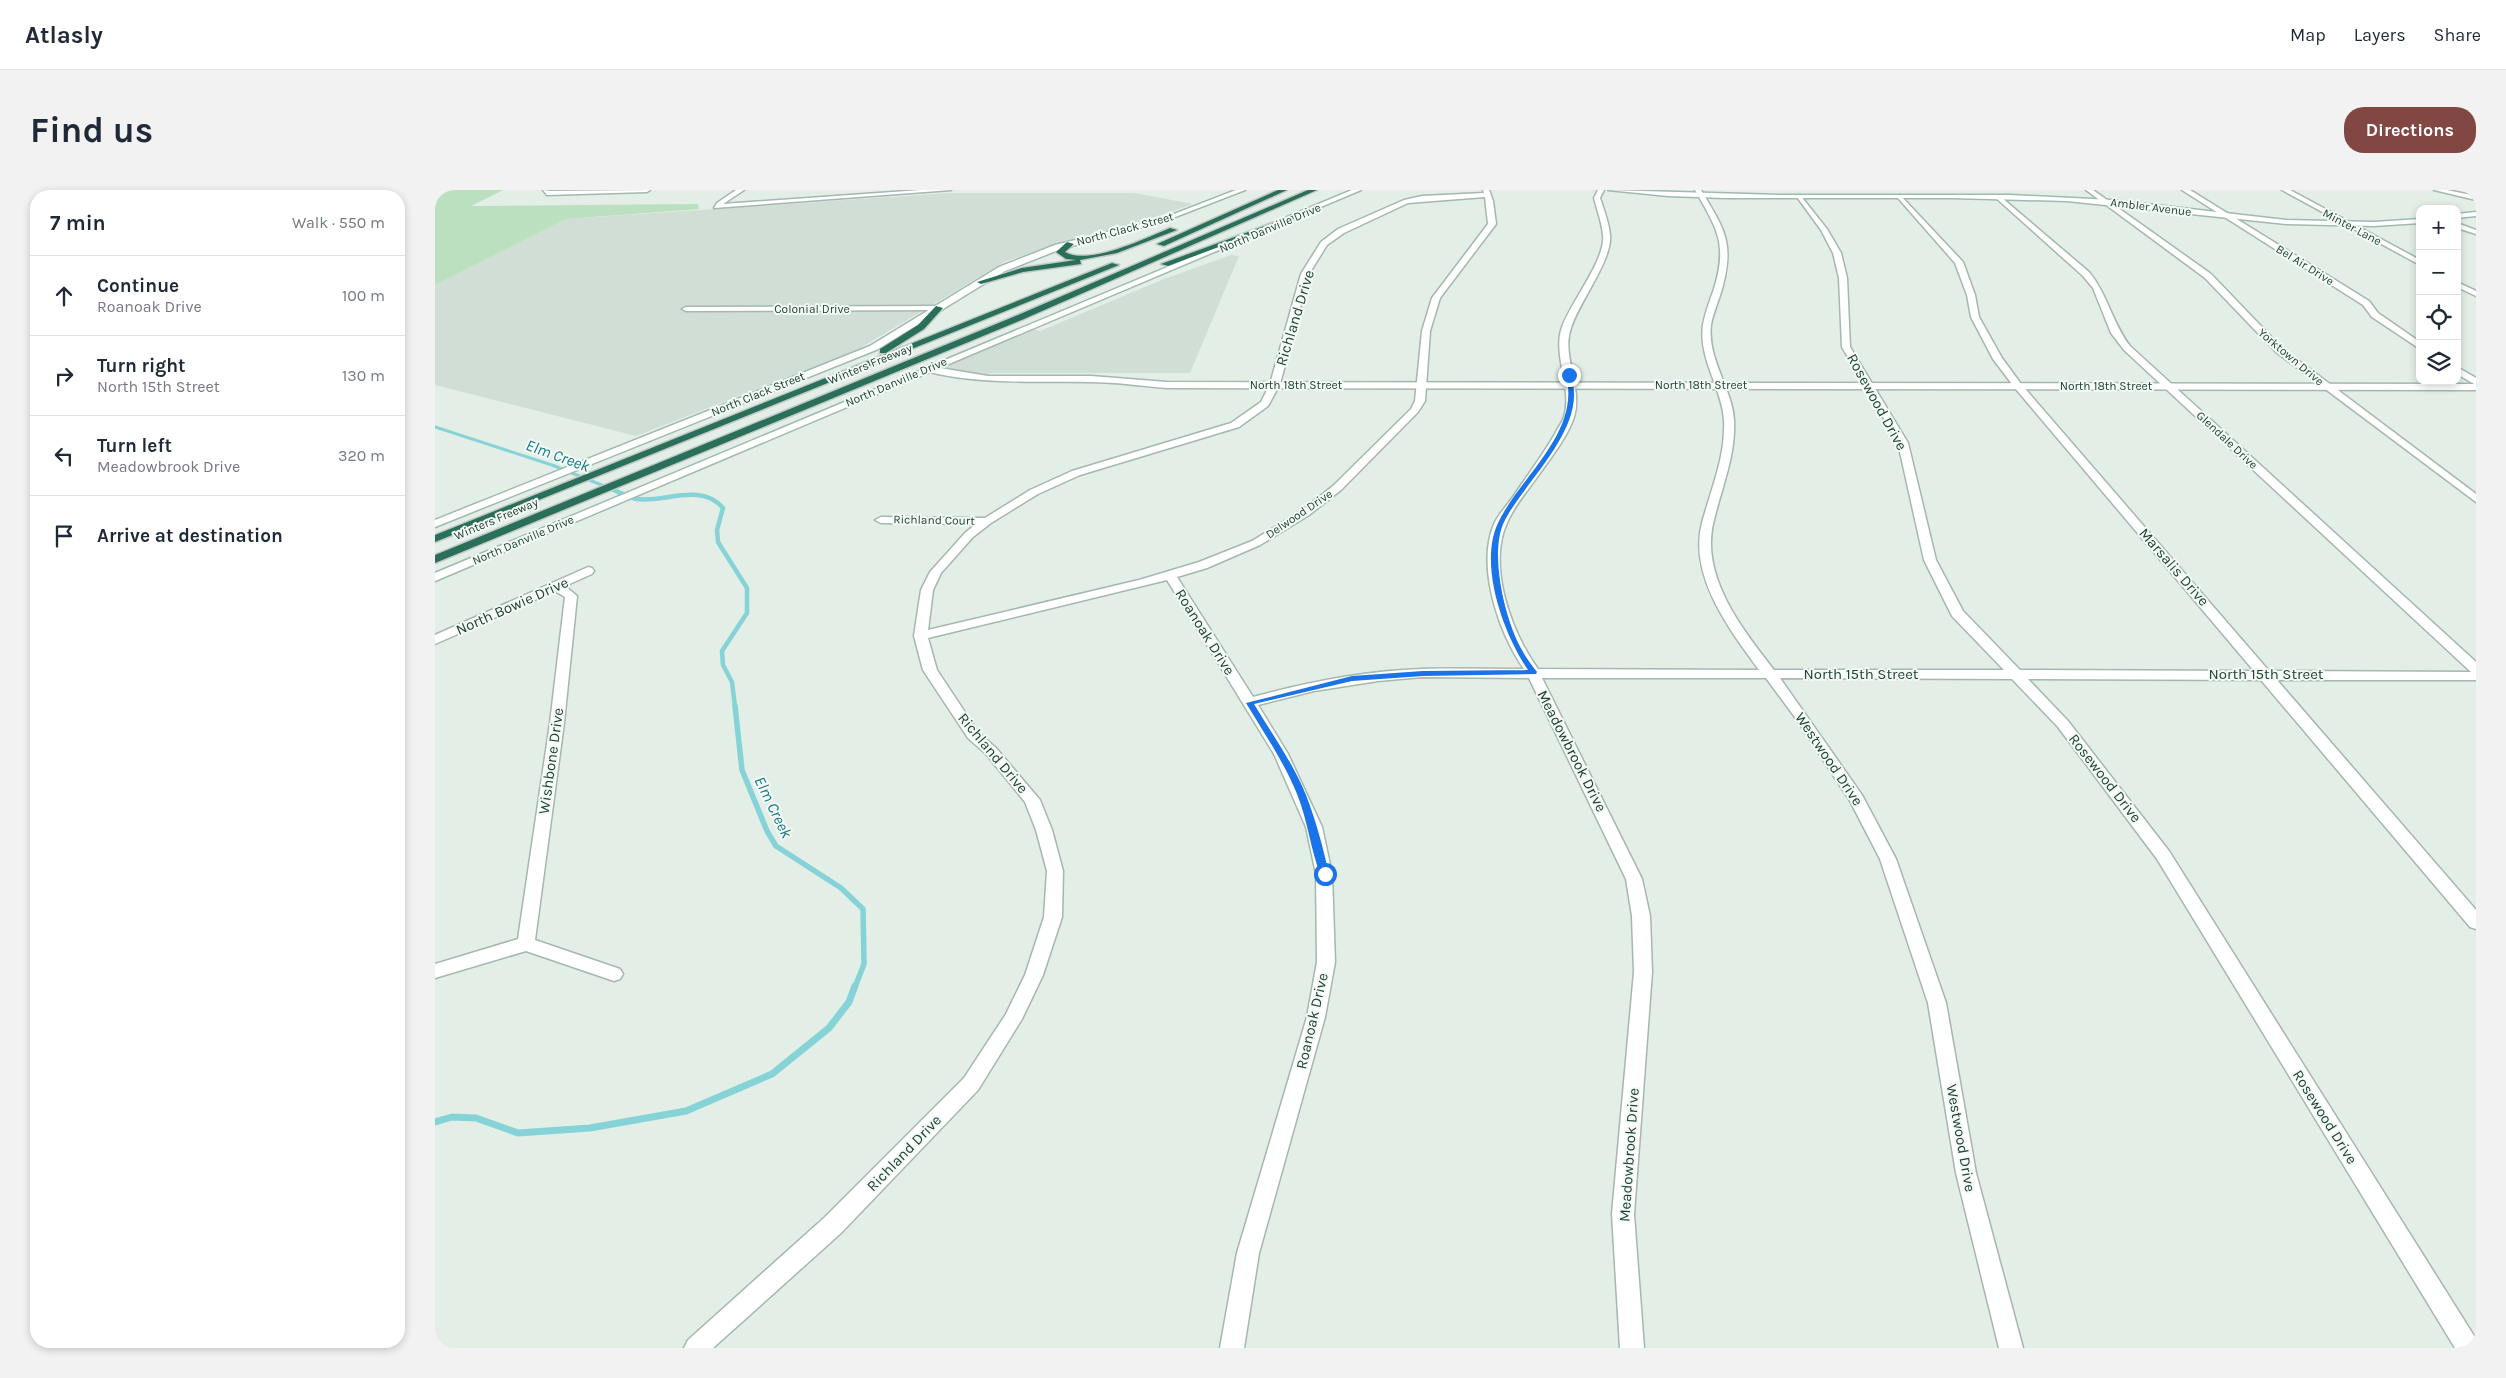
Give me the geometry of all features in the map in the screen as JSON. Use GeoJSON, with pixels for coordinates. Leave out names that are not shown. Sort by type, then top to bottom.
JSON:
{"type":"FeatureCollection","features":[{"type":"Feature","properties":{"kind":"highway"},"geometry":{"type":"LineString","coordinates":[[981,282],[1022,270],[1096,258],[1284,190]]}},
{"type":"Feature","properties":{"kind":"highway","name":"Winters Freeway"},"geometry":{"type":"LineString","coordinates":[[435,559],[1071,295],[1314,190]]}},
{"type":"Feature","properties":{"kind":"highway"},"geometry":{"type":"LineString","coordinates":[[1143,252],[1264,198]]}},
{"type":"Feature","properties":{"kind":"highway"},"geometry":{"type":"LineString","coordinates":[[1071,295],[1147,271],[1305,212]]}},
{"type":"Feature","properties":{"kind":"highway"},"geometry":{"type":"LineString","coordinates":[[1070,244],[1060,252],[1070,259],[1096,258]]}},
{"type":"Feature","properties":{"kind":"highway","name":"Winters Freeway"},"geometry":{"type":"LineString","coordinates":[[435,539],[1126,260]]}},
{"type":"Feature","properties":{"kind":"highway"},"geometry":{"type":"LineString","coordinates":[[798,393],[894,345],[921,327],[939,308]]}},
{"type":"Feature","properties":{"kind":"street"},"geometry":{"type":"LineString","coordinates":[[547,190],[547,193],[647,190]]}},
{"type":"Feature","properties":{"kind":"street"},"geometry":{"type":"LineString","coordinates":[[741,190],[716,207],[948,190]]}},
{"type":"Feature","properties":{"kind":"street","name":"North Clack Street"},"geometry":{"type":"LineString","coordinates":[[435,524],[873,348],[1002,269],[1070,244],[1163,220],[1242,190]]}},
{"type":"Feature","properties":{"kind":"street","name":"North Danville Drive"},"geometry":{"type":"LineString","coordinates":[[435,577],[927,369],[1076,307],[1192,262],[1358,190]]}},
{"type":"Feature","properties":{"kind":"street","name":"Meadowbrook Drive"},"geometry":{"type":"LineString","coordinates":[[1601,190],[1597,198],[1607,235],[1606,246],[1603,257],[1572,311],[1563,337],[1571,385],[1569,417],[1550,451],[1501,522],[1494,546],[1499,598],[1517,649],[1533,672],[1563,737],[1609,824],[1634,879],[1641,916],[1643,972],[1623,1214],[1632,1348]]}},
{"type":"Feature","properties":{"kind":"street","name":"Ambler Avenue"},"geometry":{"type":"LineString","coordinates":[[1611,190],[1800,197],[1999,198],[2105,202],[2291,224],[2348,225],[2416,221]]}},
{"type":"Feature","properties":{"kind":"street","name":"Yorktown Drive"},"geometry":{"type":"LineString","coordinates":[[2089,190],[2208,276],[2221,287],[2262,334],[2326,387],[2476,499]]}},
{"type":"Feature","properties":{"kind":"street","name":"Bel Air Drive"},"geometry":{"type":"LineString","coordinates":[[2185,190],[2366,303],[2375,315],[2416,343]]}},
{"type":"Feature","properties":{"kind":"street","name":"Minter Lane"},"geometry":{"type":"LineString","coordinates":[[2285,190],[2416,261]]}},
{"type":"Feature","properties":{"kind":"street"},"geometry":{"type":"LineString","coordinates":[[2437,190],[2476,198]]}},
{"type":"Feature","properties":{"kind":"street","name":"Richland Drive"},"geometry":{"type":"LineString","coordinates":[[697,1348],[833,1225],[971,1084],[1013,1019],[1034,974],[1053,917],[1055,871],[1044,830],[1032,800],[968,727],[930,670],[921,636],[927,590],[936,572],[954,550],[987,521],[1034,492],[1077,473],[1235,425],[1265,404],[1275,384],[1305,274],[1324,244],[1341,231],[1406,201],[1487,193]]}},
{"type":"Feature","properties":{"kind":"street","name":"Delwood Drive"},"geometry":{"type":"LineString","coordinates":[[921,636],[1169,575],[1256,543],[1305,513],[1337,488],[1403,423],[1420,401],[1429,317],[1436,298],[1492,224],[1487,193]]}},
{"type":"Feature","properties":{"kind":"street","name":"Westwood Drive"},"geometry":{"type":"LineString","coordinates":[[1700,194],[1719,226],[1725,247],[1725,265],[1707,326],[1708,348],[1729,418],[1729,446],[1707,526],[1706,550],[1714,587],[1732,624],[1770,674],[1857,799],[1888,859],[1937,1003],[1966,1173],[2011,1348]]}},
{"type":"Feature","properties":{"kind":"street","name":"Rosewood Drive"},"geometry":{"type":"LineString","coordinates":[[1800,197],[1826,231],[1842,262],[1844,292],[1843,336],[1846,347],[1903,443],[1930,560],[1957,613],[2014,675],[2063,724],[2163,855],[2468,1348]]}},
{"type":"Feature","properties":{"kind":"street","name":"Marsalis Drive"},"geometry":{"type":"LineString","coordinates":[[1900,197],[1959,262],[1971,295],[1975,317],[1986,341],[2018,386],[2476,922]]}},
{"type":"Feature","properties":{"kind":"street","name":"Glendale Drive"},"geometry":{"type":"LineString","coordinates":[[1999,198],[2086,274],[2097,288],[2115,333],[2168,386],[2476,669]]}},
{"type":"Feature","properties":{"kind":"street"},"geometry":{"type":"LineString","coordinates":[[2461,216],[2476,214]]}},
{"type":"Feature","properties":{"kind":"street"},"geometry":{"type":"LineString","coordinates":[[2461,226],[2476,232]]}},
{"type":"Feature","properties":{"kind":"street"},"geometry":{"type":"LineString","coordinates":[[2461,286],[2476,294]]}},
{"type":"Feature","properties":{"kind":"street","name":"Colonial Drive"},"geometry":{"type":"LineString","coordinates":[[686,309],[939,308]]}},
{"type":"Feature","properties":{"kind":"street","name":"North 18th Street"},"geometry":{"type":"LineString","coordinates":[[927,369],[950,376],[971,379],[1091,379],[1167,385],[2476,387]]}},
{"type":"Feature","properties":{"kind":"street"},"geometry":{"type":"LineString","coordinates":[[2461,373],[2476,382]]}},
{"type":"Feature","properties":{"kind":"street","name":"Richland Court"},"geometry":{"type":"LineString","coordinates":[[881,520],[987,521]]}},
{"type":"Feature","properties":{"kind":"street","name":"North Bowie Drive"},"geometry":{"type":"LineString","coordinates":[[435,640],[589,571]]}},
{"type":"Feature","properties":{"kind":"street","name":"Roanoak Drive"},"geometry":{"type":"LineString","coordinates":[[1169,575],[1281,754],[1301,794],[1313,827],[1325,874],[1326,962],[1316,1017],[1248,1252],[1232,1348]]}},
{"type":"Feature","properties":{"kind":"street","name":"Wishbone Drive"},"geometry":{"type":"LineString","coordinates":[[526,944],[557,723],[571,596],[556,586]]}},
{"type":"Feature","properties":{"kind":"street","name":"North 15th Street"},"geometry":{"type":"LineString","coordinates":[[1249,703],[1352,678],[1423,673],[2476,676]]}},
{"type":"Feature","properties":{"kind":"street"},"geometry":{"type":"LineString","coordinates":[[435,971],[526,944],[614,974]]}},
{"type":"Feature","properties":{"kind":"shaded area"},"geometry":{"type":"Polygon","coordinates":[[[948,193],[1135,193],[1193,204],[1136,224],[1073,239],[1004,262],[857,350],[636,436],[435,385],[435,285],[566,219],[948,193]]]}},
{"type":"Feature","properties":{"kind":"shaded area"},"geometry":{"type":"Polygon","coordinates":[[[1231,255],[1239,256],[1190,373],[991,373],[984,376],[942,369],[946,365],[1031,329],[1040,331],[1164,279],[1231,255]]]}},
{"type":"Feature","properties":{"kind":"green space"},"geometry":{"type":"Polygon","coordinates":[[[435,190],[503,190],[471,206],[698,204],[699,209],[566,219],[435,285],[435,190]]]}},
{"type":"Feature","properties":{"kind":"waterway","name":"Elm Creek"},"geometry":{"type":"LineString","coordinates":[[435,427],[552,465],[614,490]]}},
{"type":"Feature","properties":{"kind":"waterway","name":"Elm Creek"},"geometry":{"type":"LineString","coordinates":[[611,489],[637,499],[682,495],[704,496],[714,500],[723,508],[717,530],[718,542],[747,588],[747,613],[722,651],[723,665],[732,682],[735,707]]}},
{"type":"Feature","properties":{"kind":"waterway","name":"Elm Creek"},"geometry":{"type":"LineString","coordinates":[[735,706],[742,770],[767,831],[776,846],[841,888],[863,909],[864,964],[855,987]]}},
{"type":"Feature","properties":{"kind":"waterway","name":"Elm Creek"},"geometry":{"type":"LineString","coordinates":[[435,1122],[452,1117],[476,1118],[518,1133],[590,1128],[686,1111],[772,1074],[829,1028],[849,1002],[855,986]]}},
{"type":"Feature","properties":{"kind":"route"},"geometry":{"type":"LineString","coordinates":[[1325,874],[1313,827],[1301,794],[1281,754],[1249,703],[1352,678],[1423,673],[1533,672],[1517,649],[1499,598],[1495,575],[1494,546],[1501,522],[1550,451],[1569,417],[1571,404],[1569,375]]}}]}
